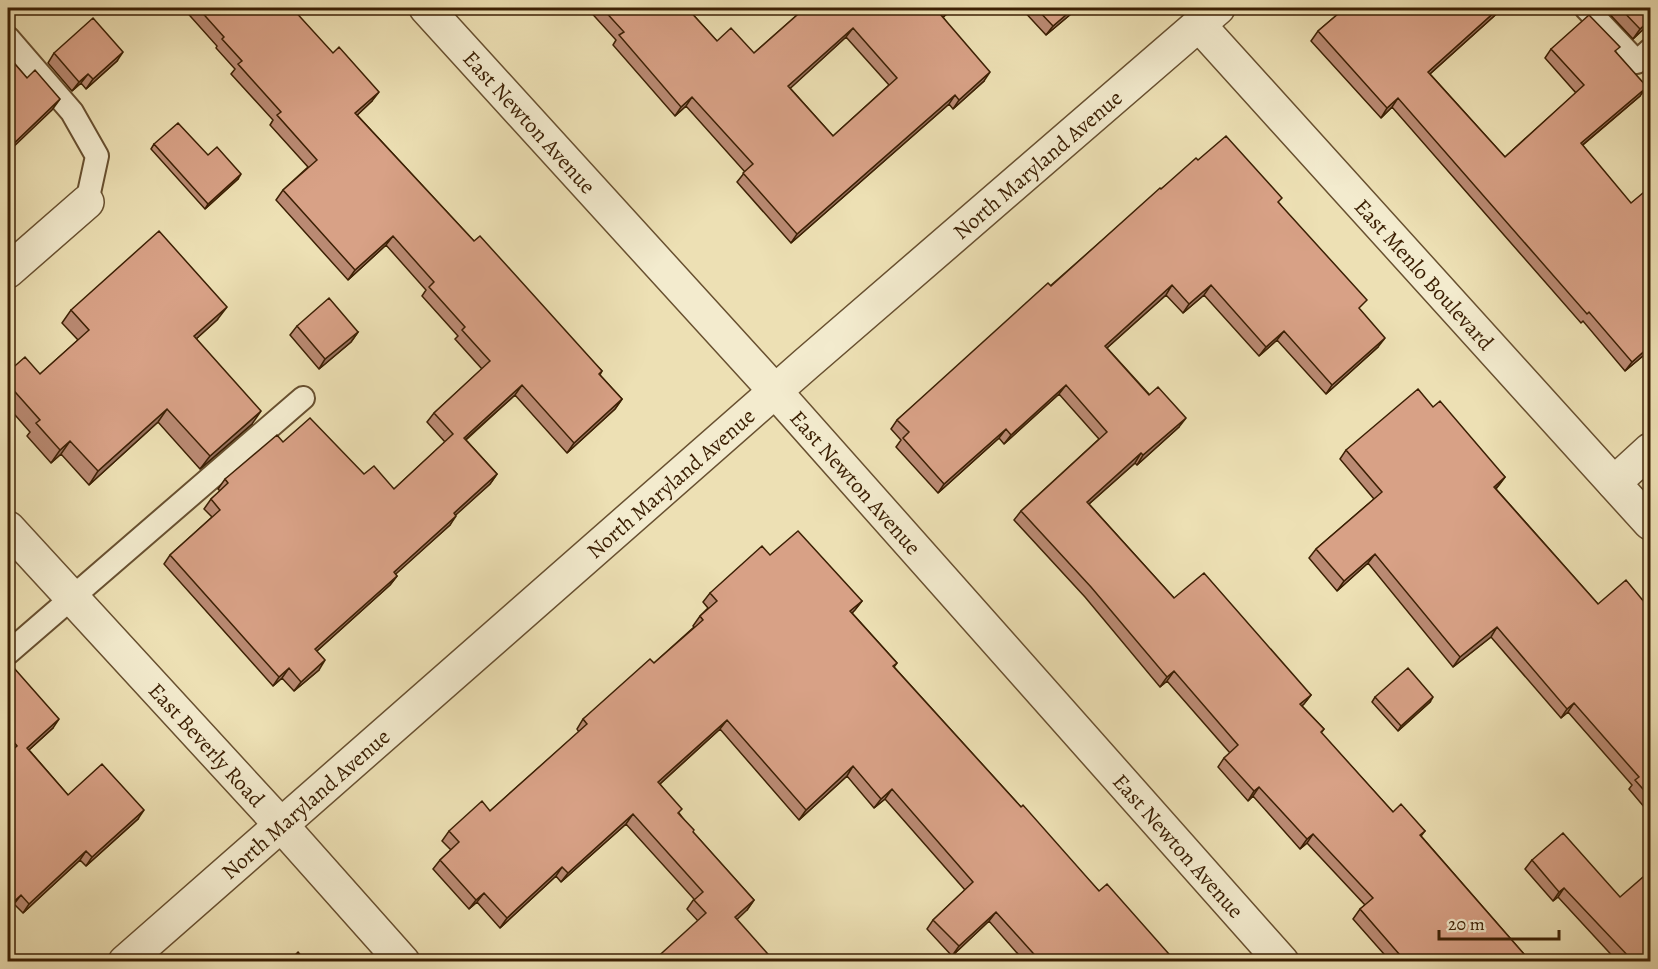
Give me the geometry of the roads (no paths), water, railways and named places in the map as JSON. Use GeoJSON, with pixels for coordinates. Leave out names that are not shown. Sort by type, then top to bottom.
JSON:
{"type":"FeatureCollection","features":[{"type":"Feature","properties":{"kind":"street","name":"East Newton Avenue"},"geometry":{"type":"LineString","coordinates":[[426,8],[775,391],[1282,962]]}},
{"type":"Feature","properties":{"kind":"street","name":"North Maryland Avenue"},"geometry":{"type":"LineString","coordinates":[[125,962],[775,391],[1209,16]]}},
{"type":"Feature","properties":{"kind":"street","name":"East Menlo Boulevard"},"geometry":{"type":"LineString","coordinates":[[1209,16],[1650,523]]}},
{"type":"Feature","properties":{"kind":"street"},"geometry":{"type":"LineString","coordinates":[[8,271],[87,202]]}},
{"type":"Feature","properties":{"kind":"street"},"geometry":{"type":"LineString","coordinates":[[1614,483],[1650,450]]}},
{"type":"Feature","properties":{"kind":"street","name":"East Beverly Road"},"geometry":{"type":"LineString","coordinates":[[8,528],[282,826],[403,962]]}},
{"type":"Feature","properties":{"kind":"lane"},"geometry":{"type":"LineString","coordinates":[[1586,8],[1637,62],[1650,50]]}},
{"type":"Feature","properties":{"kind":"lane"},"geometry":{"type":"LineString","coordinates":[[8,38],[72,112],[97,156],[87,202]]}},
{"type":"Feature","properties":{"kind":"lane"},"geometry":{"type":"LineString","coordinates":[[8,653],[303,398]]}}]}
